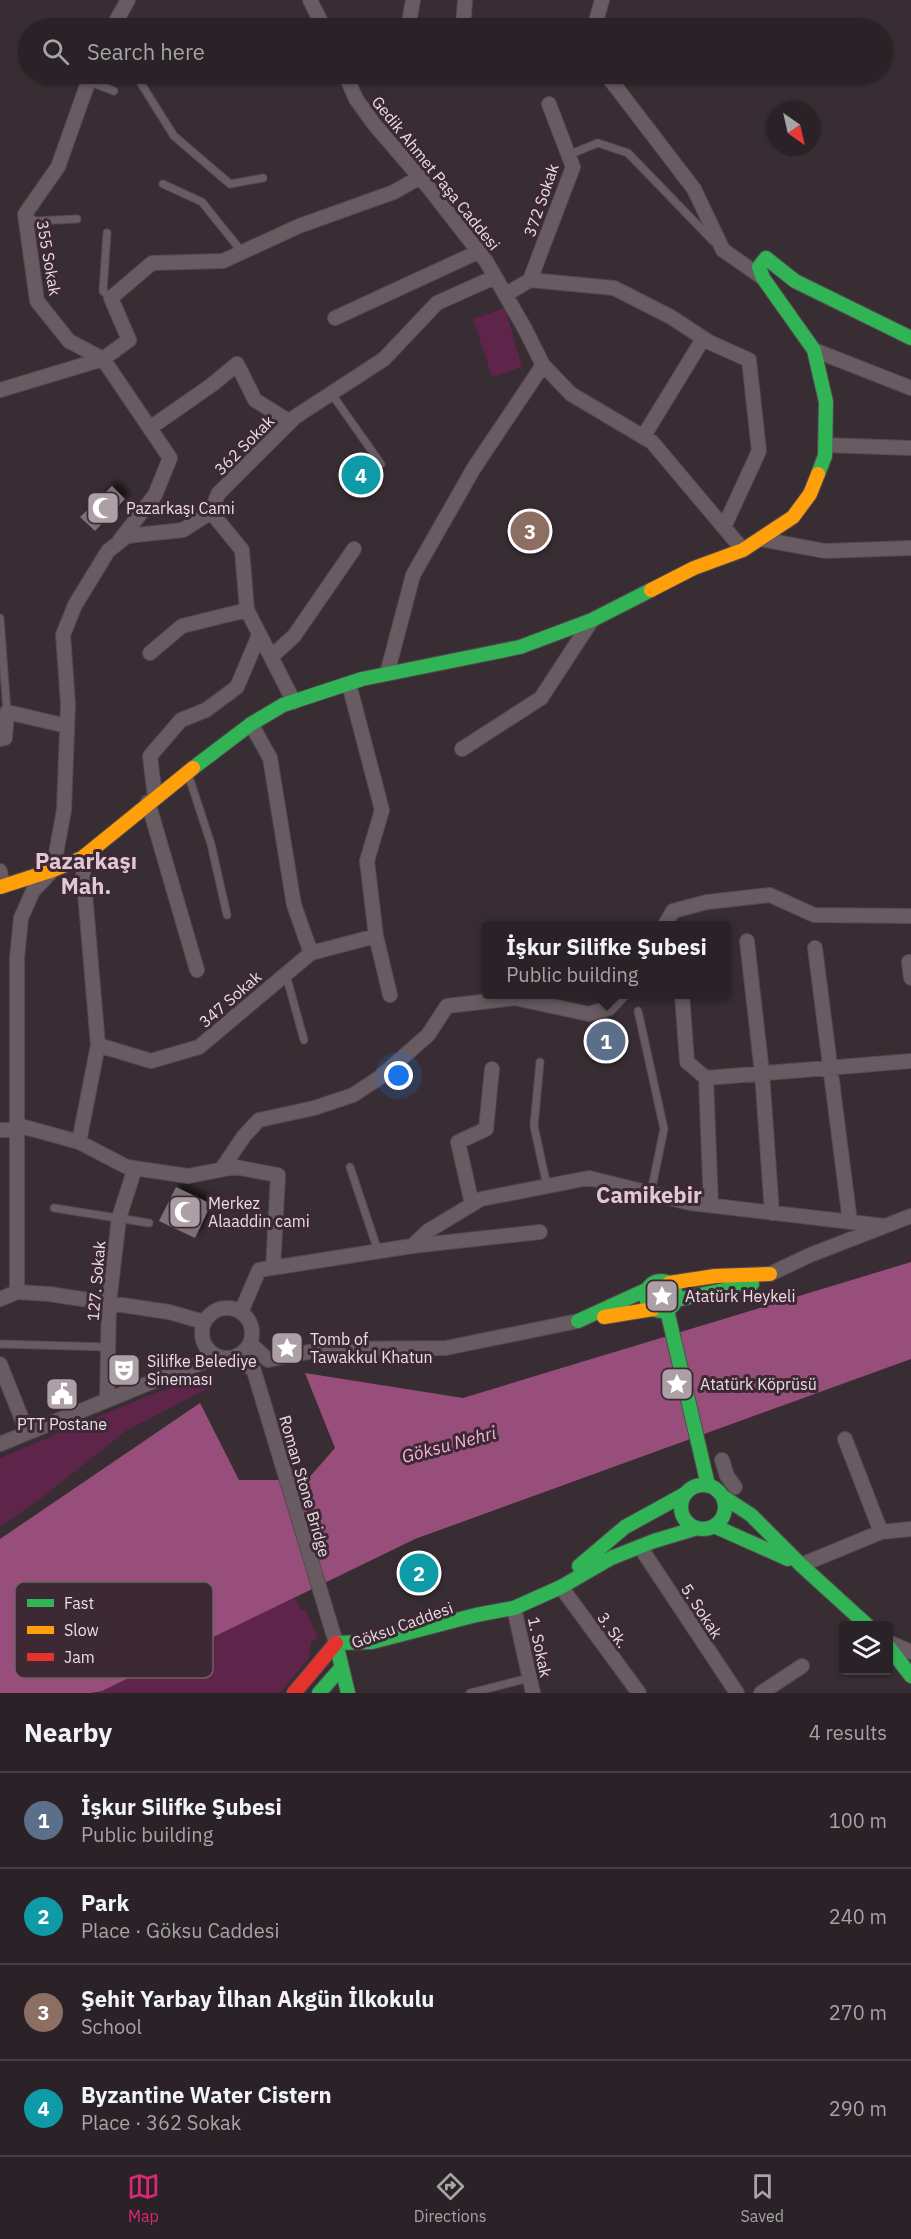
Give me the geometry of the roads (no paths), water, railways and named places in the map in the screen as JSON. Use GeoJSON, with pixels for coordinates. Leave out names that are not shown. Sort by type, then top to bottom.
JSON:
{"type":"FeatureCollection","features":[{"type":"Feature","properties":{"kind":"main road"},"geometry":{"type":"LineString","coordinates":[[2,887],[82,858],[152,799],[251,724],[283,705],[387,674],[520,646],[592,620],[694,568],[743,550],[793,517],[810,494],[825,456],[826,402],[814,350],[764,278],[759,267],[766,258],[795,281],[911,338]]}},
{"type":"Feature","properties":{"kind":"main road"},"geometry":{"type":"LineString","coordinates":[[665,1306],[648,1303],[646,1296],[653,1283],[716,1276],[770,1274]]}},
{"type":"Feature","properties":{"kind":"main road"},"geometry":{"type":"LineString","coordinates":[[578,1321],[665,1306],[749,1285],[770,1274]]}},
{"type":"Feature","properties":{"kind":"main road"},"geometry":{"type":"LineString","coordinates":[[665,1306],[676,1292],[669,1283]]}},
{"type":"Feature","properties":{"kind":"main road"},"geometry":{"type":"LineString","coordinates":[[578,1321],[648,1289]]}},
{"type":"Feature","properties":{"kind":"main road"},"geometry":{"type":"LineString","coordinates":[[665,1306],[708,1485]]}},
{"type":"Feature","properties":{"kind":"main road"},"geometry":{"type":"LineString","coordinates":[[722,1496],[724,1512],[714,1526],[706,1529],[698,1528],[684,1518],[681,1502],[691,1488],[708,1485],[716,1489],[722,1496],[751,1515],[801,1566],[862,1621]]}},
{"type":"Feature","properties":{"kind":"main road","name":"Göksu Caddesi"},"geometry":{"type":"LineString","coordinates":[[561,1587],[581,1564],[625,1527],[685,1494]]}},
{"type":"Feature","properties":{"kind":"main road"},"geometry":{"type":"LineString","coordinates":[[714,1526],[801,1566]]}},
{"type":"Feature","properties":{"kind":"main road","name":"Göksu Caddesi"},"geometry":{"type":"LineString","coordinates":[[336,1643],[372,1642],[476,1615],[514,1608],[561,1587],[611,1558],[640,1546],[698,1528]]}},
{"type":"Feature","properties":{"kind":"main road","name":"Göksu Caddesi"},"geometry":{"type":"LineString","coordinates":[[318,1693],[340,1668],[354,1657],[433,1635],[476,1615]]}},
{"type":"Feature","properties":{"kind":"main road"},"geometry":{"type":"LineString","coordinates":[[336,1643],[340,1668],[348,1693]]}},
{"type":"Feature","properties":{"kind":"main road"},"geometry":{"type":"LineString","coordinates":[[294,1693],[336,1643]]}},
{"type":"Feature","properties":{"kind":"main road"},"geometry":{"type":"LineString","coordinates":[[893,1651],[911,1676]]}},
{"type":"Feature","properties":{"kind":"street"},"geometry":{"type":"LineString","coordinates":[[118,18],[128,0]]}},
{"type":"Feature","properties":{"kind":"street"},"geometry":{"type":"LineString","coordinates":[[310,0],[319,18]]}},
{"type":"Feature","properties":{"kind":"street"},"geometry":{"type":"LineString","coordinates":[[410,18],[413,0]]}},
{"type":"Feature","properties":{"kind":"street"},"geometry":{"type":"LineString","coordinates":[[464,18],[465,0]]}},
{"type":"Feature","properties":{"kind":"street"},"geometry":{"type":"LineString","coordinates":[[597,18],[602,0]]}},
{"type":"Feature","properties":{"kind":"street","name":"355 Sokak"},"geometry":{"type":"LineString","coordinates":[[87,84],[58,168],[25,214],[37,301],[69,341],[104,359],[170,458],[155,495],[118,543]]}},
{"type":"Feature","properties":{"kind":"street","name":"Gedik Ahmet Paşa Caddesi"},"geometry":{"type":"LineString","coordinates":[[349,84],[356,99],[368,116],[420,177],[495,276],[543,365],[571,394],[652,442],[743,550]]}},
{"type":"Feature","properties":{"kind":"street"},"geometry":{"type":"LineString","coordinates":[[614,84],[694,189],[723,250],[764,278]]}},
{"type":"Feature","properties":{"kind":"street","name":"372 Sokak"},"geometry":{"type":"LineString","coordinates":[[530,280],[573,167],[549,104]]}},
{"type":"Feature","properties":{"kind":"street"},"geometry":{"type":"LineString","coordinates":[[0,390],[104,359],[129,340],[111,298],[152,264],[223,261],[299,226],[394,192],[420,177]]}},
{"type":"Feature","properties":{"kind":"street"},"geometry":{"type":"LineString","coordinates":[[335,318],[478,252]]}},
{"type":"Feature","properties":{"kind":"street","name":"362 Sokak"},"geometry":{"type":"LineString","coordinates":[[118,543],[127,536],[183,530],[211,512],[218,494],[290,422],[384,359],[437,303],[495,276]]}},
{"type":"Feature","properties":{"kind":"street"},"geometry":{"type":"LineString","coordinates":[[505,295],[530,280],[614,288],[671,317],[703,339],[748,360],[759,451],[724,527]]}},
{"type":"Feature","properties":{"kind":"street"},"geometry":{"type":"LineString","coordinates":[[643,436],[703,339]]}},
{"type":"Feature","properties":{"kind":"street"},"geometry":{"type":"LineString","coordinates":[[814,350],[911,388]]}},
{"type":"Feature","properties":{"kind":"street"},"geometry":{"type":"LineString","coordinates":[[150,428],[213,384],[237,364],[255,400],[290,422]]}},
{"type":"Feature","properties":{"kind":"street"},"geometry":{"type":"LineString","coordinates":[[387,674],[413,575],[474,468],[543,365]]}},
{"type":"Feature","properties":{"kind":"street"},"geometry":{"type":"LineString","coordinates":[[825,445],[911,448]]}},
{"type":"Feature","properties":{"kind":"street"},"geometry":{"type":"LineString","coordinates":[[211,512],[242,550],[247,609],[294,702]]}},
{"type":"Feature","properties":{"kind":"street"},"geometry":{"type":"LineString","coordinates":[[760,539],[825,551],[911,548]]}},
{"type":"Feature","properties":{"kind":"street"},"geometry":{"type":"LineString","coordinates":[[17,1292],[17,958],[21,918],[33,891],[53,870],[64,810],[68,704],[63,635],[75,605],[108,551],[118,543]]}},
{"type":"Feature","properties":{"kind":"street"},"geometry":{"type":"LineString","coordinates":[[271,657],[294,636],[354,549]]}},
{"type":"Feature","properties":{"kind":"street"},"geometry":{"type":"LineString","coordinates":[[150,653],[182,626],[247,609]]}},
{"type":"Feature","properties":{"kind":"street"},"geometry":{"type":"LineString","coordinates":[[462,748],[541,698],[592,620]]}},
{"type":"Feature","properties":{"kind":"street"},"geometry":{"type":"LineString","coordinates":[[196,970],[152,799],[150,756],[181,720],[206,710],[237,687],[259,634]]}},
{"type":"Feature","properties":{"kind":"street"},"geometry":{"type":"LineString","coordinates":[[349,684],[382,810],[367,861],[376,936],[390,995]]}},
{"type":"Feature","properties":{"kind":"street"},"geometry":{"type":"LineString","coordinates":[[0,739],[5,738],[7,712],[67,726]]}},
{"type":"Feature","properties":{"kind":"street"},"geometry":{"type":"LineString","coordinates":[[251,724],[270,758],[294,905],[311,952]]}},
{"type":"Feature","properties":{"kind":"street"},"geometry":{"type":"LineString","coordinates":[[79,1142],[98,1045],[82,858]]}},
{"type":"Feature","properties":{"kind":"street"},"geometry":{"type":"LineString","coordinates":[[0,871],[2,887]]}},
{"type":"Feature","properties":{"kind":"street"},"geometry":{"type":"LineString","coordinates":[[667,921],[674,911],[707,902],[770,895],[814,915],[911,916]]}},
{"type":"Feature","properties":{"kind":"street","name":"347 Sokak"},"geometry":{"type":"LineString","coordinates":[[98,1045],[151,1061],[199,1047],[311,952],[376,936]]}},
{"type":"Feature","properties":{"kind":"street"},"geometry":{"type":"LineString","coordinates":[[747,941],[762,1073],[772,1213]]}},
{"type":"Feature","properties":{"kind":"street"},"geometry":{"type":"LineString","coordinates":[[815,948],[850,1222]]}},
{"type":"Feature","properties":{"kind":"street"},"geometry":{"type":"LineString","coordinates":[[909,962],[911,978]]}},
{"type":"Feature","properties":{"kind":"street"},"geometry":{"type":"LineString","coordinates":[[221,1170],[244,1136],[259,1120],[314,1108],[353,1095],[379,1078],[428,1035],[447,1006],[506,999]]}},
{"type":"Feature","properties":{"kind":"street"},"geometry":{"type":"LineString","coordinates":[[520,999],[589,1014],[609,1008],[617,999]]}},
{"type":"Feature","properties":{"kind":"street"},"geometry":{"type":"LineString","coordinates":[[682,999],[687,1062],[706,1078],[911,1061]]}},
{"type":"Feature","properties":{"kind":"street"},"geometry":{"type":"LineString","coordinates":[[472,1204],[458,1142],[486,1130],[492,1068]]}},
{"type":"Feature","properties":{"kind":"street"},"geometry":{"type":"LineString","coordinates":[[706,1078],[711,1205]]}},
{"type":"Feature","properties":{"kind":"street"},"geometry":{"type":"LineString","coordinates":[[0,1130],[17,1128],[79,1142],[127,1167],[188,1176],[234,1167],[278,1175],[273,1268]]}},
{"type":"Feature","properties":{"kind":"street","name":"127. Sokak"},"geometry":{"type":"LineString","coordinates":[[106,1400],[109,1303],[119,1218],[135,1168]]}},
{"type":"Feature","properties":{"kind":"street"},"geometry":{"type":"LineString","coordinates":[[412,1246],[428,1231],[481,1199],[589,1178],[690,1203],[885,1226]]}},
{"type":"Feature","properties":{"kind":"street"},"geometry":{"type":"LineString","coordinates":[[770,1274],[911,1216]]}},
{"type":"Feature","properties":{"kind":"street"},"geometry":{"type":"LineString","coordinates":[[241,1312],[259,1270],[412,1246],[540,1232]]}},
{"type":"Feature","properties":{"kind":"street"},"geometry":{"type":"LineString","coordinates":[[0,1299],[17,1292],[49,1294],[168,1312],[204,1322]]}},
{"type":"Feature","properties":{"kind":"street"},"geometry":{"type":"LineString","coordinates":[[0,1444],[219,1357],[227,1358],[243,1353],[250,1343],[252,1330],[250,1323],[241,1312],[231,1308],[215,1310],[204,1322],[202,1330],[206,1346],[219,1357]]}},
{"type":"Feature","properties":{"kind":"street"},"geometry":{"type":"LineString","coordinates":[[250,1343],[268,1360],[324,1349],[446,1348],[578,1321]]}},
{"type":"Feature","properties":{"kind":"street","name":"Roman Stone Bridge"},"geometry":{"type":"LineString","coordinates":[[238,1355],[254,1371],[336,1643]]}},
{"type":"Feature","properties":{"kind":"street"},"geometry":{"type":"LineString","coordinates":[[0,1364],[5,1393],[27,1432]]}},
{"type":"Feature","properties":{"kind":"street"},"geometry":{"type":"LineString","coordinates":[[845,1438],[881,1532]]}},
{"type":"Feature","properties":{"kind":"street"},"geometry":{"type":"LineString","coordinates":[[722,1460],[726,1476],[735,1487]]}},
{"type":"Feature","properties":{"kind":"street"},"geometry":{"type":"LineString","coordinates":[[801,1566],[881,1532],[911,1529]]}},
{"type":"Feature","properties":{"kind":"street","name":"5. Sokak"},"geometry":{"type":"LineString","coordinates":[[640,1546],[737,1693]]}},
{"type":"Feature","properties":{"kind":"street","name":"3. Sk."},"geometry":{"type":"LineString","coordinates":[[561,1587],[639,1693]]}},
{"type":"Feature","properties":{"kind":"street","name":"1. Sokak"},"geometry":{"type":"LineString","coordinates":[[514,1608],[533,1693]]}},
{"type":"Feature","properties":{"kind":"street"},"geometry":{"type":"LineString","coordinates":[[893,1646],[911,1652]]}},
{"type":"Feature","properties":{"kind":"street"},"geometry":{"type":"LineString","coordinates":[[761,1693],[802,1666]]}},
{"type":"Feature","properties":{"kind":"lane"},"geometry":{"type":"LineString","coordinates":[[102,84],[114,91]]}},
{"type":"Feature","properties":{"kind":"lane"},"geometry":{"type":"LineString","coordinates":[[141,84],[174,136],[230,184],[263,178]]}},
{"type":"Feature","properties":{"kind":"lane"},"geometry":{"type":"LineString","coordinates":[[568,154],[598,143],[628,153],[723,250]]}},
{"type":"Feature","properties":{"kind":"lane"},"geometry":{"type":"LineString","coordinates":[[163,184],[201,202],[242,252]]}},
{"type":"Feature","properties":{"kind":"lane"},"geometry":{"type":"LineString","coordinates":[[25,214],[35,221],[77,219]]}},
{"type":"Feature","properties":{"kind":"lane"},"geometry":{"type":"LineString","coordinates":[[107,233],[103,291],[111,298]]}},
{"type":"Feature","properties":{"kind":"lane"},"geometry":{"type":"LineString","coordinates":[[331,393],[381,464]]}},
{"type":"Feature","properties":{"kind":"lane"},"geometry":{"type":"LineString","coordinates":[[0,618],[7,712]]}},
{"type":"Feature","properties":{"kind":"lane"},"geometry":{"type":"LineString","coordinates":[[188,772],[211,844],[227,915]]}},
{"type":"Feature","properties":{"kind":"lane"},"geometry":{"type":"LineString","coordinates":[[285,972],[304,1040]]}},
{"type":"Feature","properties":{"kind":"lane"},"geometry":{"type":"LineString","coordinates":[[638,1011],[664,1129],[651,1192]]}},
{"type":"Feature","properties":{"kind":"lane"},"geometry":{"type":"LineString","coordinates":[[540,1062],[534,1126],[547,1186]]}},
{"type":"Feature","properties":{"kind":"lane"},"geometry":{"type":"LineString","coordinates":[[350,1167],[378,1251]]}},
{"type":"Feature","properties":{"kind":"lane"},"geometry":{"type":"LineString","coordinates":[[54,1208],[149,1222]]}},
{"type":"Feature","properties":{"kind":"lane"},"geometry":{"type":"LineString","coordinates":[[0,1344],[108,1347]]}},
{"type":"Feature","properties":{"kind":"lane"},"geometry":{"type":"LineString","coordinates":[[470,1693],[530,1678]]}},
{"type":"Feature","properties":{"kind":"water","name":"Göksu Nehri"},"geometry":{"type":"Polygon","coordinates":[[[911,1262],[911,1359],[415,1539],[213,1637],[213,1582],[15,1582],[15,1678],[129,1678],[102,1691],[91,1693],[0,1693],[0,1539],[200,1403],[239,1480],[307,1480],[335,1448],[305,1373],[463,1398],[911,1262]]]}},
{"type":"Feature","properties":{"kind":"place","name":"Byzantine Water Cistern"},"geometry":{"type":"Point","coordinates":[361,475]}},
{"type":"Feature","properties":{"kind":"place","name":"Pazarkaşı Cami"},"geometry":{"type":"Point","coordinates":[103,508]}},
{"type":"Feature","properties":{"kind":"place","name":"Şehit Yarbay İlhan Akgün İlkokulu"},"geometry":{"type":"Point","coordinates":[530,531]}},
{"type":"Feature","properties":{"kind":"place","name":"İşkur Silifke Şubesi"},"geometry":{"type":"Point","coordinates":[606,1041]}},
{"type":"Feature","properties":{"kind":"place","name":"Merkez Alaaddin cami"},"geometry":{"type":"Point","coordinates":[185,1212]}},
{"type":"Feature","properties":{"kind":"place","name":"Atatürk Heykeli"},"geometry":{"type":"Point","coordinates":[662,1296]}},
{"type":"Feature","properties":{"kind":"place","name":"Tomb of Tawakkul Khatun"},"geometry":{"type":"Point","coordinates":[287,1348]}},
{"type":"Feature","properties":{"kind":"place","name":"Silifke Belediye Sineması"},"geometry":{"type":"Point","coordinates":[124,1370]}},
{"type":"Feature","properties":{"kind":"place","name":"Atatürk Köprüsü"},"geometry":{"type":"Point","coordinates":[677,1384]}},
{"type":"Feature","properties":{"kind":"place","name":"PTT Postane"},"geometry":{"type":"Point","coordinates":[62,1394]}},
{"type":"Feature","properties":{"kind":"place","name":"Park"},"geometry":{"type":"Point","coordinates":[419,1573]}},
{"type":"Feature","properties":{"kind":"district","name":"Pazarkaşı Mah."},"geometry":{"type":"Point","coordinates":[86,874]}},
{"type":"Feature","properties":{"kind":"district","name":"Camikebir"},"geometry":{"type":"Point","coordinates":[649,1195]}}]}
